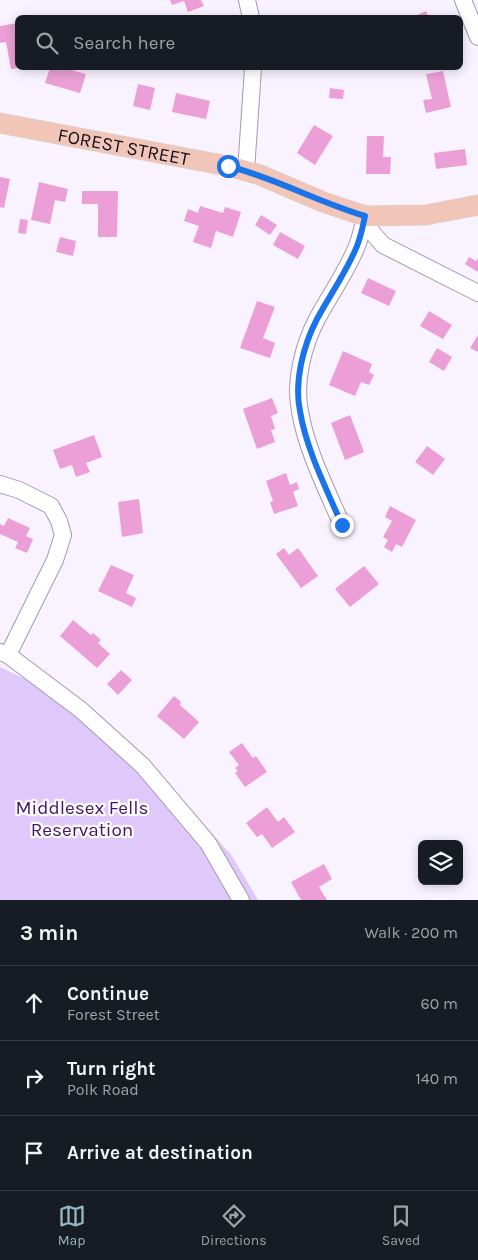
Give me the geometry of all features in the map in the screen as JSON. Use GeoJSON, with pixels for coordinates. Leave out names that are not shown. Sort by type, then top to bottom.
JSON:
{"type":"FeatureCollection","features":[{"type":"Feature","properties":{"kind":"main road","name":"FOREST STREET"},"geometry":{"type":"LineString","coordinates":[[0,123],[168,154],[246,171],[323,202],[365,216],[426,215],[478,205]]}},
{"type":"Feature","properties":{"kind":"street"},"geometry":{"type":"LineString","coordinates":[[247,0],[250,15]]}},
{"type":"Feature","properties":{"kind":"street"},"geometry":{"type":"LineString","coordinates":[[470,8],[478,37]]}},
{"type":"Feature","properties":{"kind":"street"},"geometry":{"type":"LineString","coordinates":[[246,171],[252,70]]}},
{"type":"Feature","properties":{"kind":"street"},"geometry":{"type":"LineString","coordinates":[[365,216],[374,236],[383,246],[478,293]]}},
{"type":"Feature","properties":{"kind":"street"},"geometry":{"type":"LineString","coordinates":[[342,525],[303,427],[299,410],[298,389],[300,373],[311,334],[356,248],[365,216]]}},
{"type":"Feature","properties":{"kind":"street"},"geometry":{"type":"LineString","coordinates":[[0,484],[20,490],[51,506],[64,535],[55,560],[4,653],[82,710],[143,766],[208,843],[242,900]]}},
{"type":"Feature","properties":{"kind":"green space","name":"Middlesex Fells Reservation"},"geometry":{"type":"Polygon","coordinates":[[[0,667],[23,678],[61,703],[177,794],[232,856],[258,900],[0,900],[0,667]]]}},
{"type":"Feature","properties":{"kind":"building"},"geometry":{"type":"Polygon","coordinates":[[[170,0],[201,0],[204,6],[188,12],[184,1],[172,5],[170,0]]]}},
{"type":"Feature","properties":{"kind":"building"},"geometry":{"type":"Polygon","coordinates":[[[426,11],[428,15],[417,15],[426,11]]]}},
{"type":"Feature","properties":{"kind":"building"},"geometry":{"type":"Polygon","coordinates":[[[15,24],[15,68],[11,69],[6,42],[0,43],[0,26],[15,24]]]}},
{"type":"Feature","properties":{"kind":"building"},"geometry":{"type":"Polygon","coordinates":[[[49,70],[71,70],[86,74],[80,93],[45,83],[49,70]]]}},
{"type":"Feature","properties":{"kind":"building"},"geometry":{"type":"Polygon","coordinates":[[[443,71],[451,107],[426,113],[423,100],[432,99],[426,74],[443,71]]]}},
{"type":"Feature","properties":{"kind":"building"},"geometry":{"type":"Polygon","coordinates":[[[138,84],[155,88],[150,110],[133,106],[138,84]]]}},
{"type":"Feature","properties":{"kind":"building"},"geometry":{"type":"Polygon","coordinates":[[[330,88],[344,90],[343,99],[329,98],[330,88]]]}},
{"type":"Feature","properties":{"kind":"building"},"geometry":{"type":"Polygon","coordinates":[[[176,93],[210,101],[206,119],[172,112],[176,93]]]}},
{"type":"Feature","properties":{"kind":"building"},"geometry":{"type":"Polygon","coordinates":[[[314,125],[333,136],[315,165],[297,153],[314,125]]]}},
{"type":"Feature","properties":{"kind":"building"},"geometry":{"type":"Polygon","coordinates":[[[367,136],[384,136],[383,157],[391,157],[390,174],[366,174],[367,136]]]}},
{"type":"Feature","properties":{"kind":"building"},"geometry":{"type":"Polygon","coordinates":[[[465,149],[467,165],[436,169],[434,153],[465,149]]]}},
{"type":"Feature","properties":{"kind":"building"},"geometry":{"type":"Polygon","coordinates":[[[0,177],[10,179],[4,208],[0,207],[0,177]]]}},
{"type":"Feature","properties":{"kind":"building"},"geometry":{"type":"Polygon","coordinates":[[[39,182],[68,189],[65,202],[55,200],[50,224],[31,220],[39,182]]]}},
{"type":"Feature","properties":{"kind":"building"},"geometry":{"type":"Polygon","coordinates":[[[82,191],[118,191],[117,237],[98,237],[98,204],[82,204],[82,191]]]}},
{"type":"Feature","properties":{"kind":"building"},"geometry":{"type":"Polygon","coordinates":[[[200,206],[223,213],[225,207],[241,212],[233,237],[216,231],[211,248],[193,242],[199,226],[184,221],[188,209],[198,213],[200,206]]]}},
{"type":"Feature","properties":{"kind":"building"},"geometry":{"type":"Polygon","coordinates":[[[261,215],[277,225],[270,235],[255,225],[261,215]]]}},
{"type":"Feature","properties":{"kind":"building"},"geometry":{"type":"Polygon","coordinates":[[[20,219],[28,220],[26,234],[18,233],[20,219]]]}},
{"type":"Feature","properties":{"kind":"building"},"geometry":{"type":"Polygon","coordinates":[[[280,232],[305,246],[298,259],[273,245],[280,232]]]}},
{"type":"Feature","properties":{"kind":"building"},"geometry":{"type":"Polygon","coordinates":[[[60,237],[76,241],[73,256],[56,252],[60,237]]]}},
{"type":"Feature","properties":{"kind":"building"},"geometry":{"type":"Polygon","coordinates":[[[469,257],[476,261],[478,258],[478,272],[465,264],[469,257]]]}},
{"type":"Feature","properties":{"kind":"building"},"geometry":{"type":"Polygon","coordinates":[[[368,278],[396,291],[389,306],[361,293],[368,278]]]}},
{"type":"Feature","properties":{"kind":"building"},"geometry":{"type":"Polygon","coordinates":[[[257,301],[275,307],[263,338],[275,343],[270,358],[240,348],[257,301]]]}},
{"type":"Feature","properties":{"kind":"building"},"geometry":{"type":"Polygon","coordinates":[[[429,311],[452,325],[443,339],[420,326],[429,311]]]}},
{"type":"Feature","properties":{"kind":"building"},"geometry":{"type":"Polygon","coordinates":[[[478,335],[478,352],[470,348],[478,335]]]}},
{"type":"Feature","properties":{"kind":"building"},"geometry":{"type":"Polygon","coordinates":[[[437,348],[452,357],[444,371],[429,362],[437,348]]]}},
{"type":"Feature","properties":{"kind":"building"},"geometry":{"type":"Polygon","coordinates":[[[343,351],[372,364],[369,372],[374,375],[369,385],[361,382],[355,396],[329,385],[343,351]]]}},
{"type":"Feature","properties":{"kind":"building"},"geometry":{"type":"Polygon","coordinates":[[[272,398],[278,413],[271,416],[275,429],[271,430],[275,442],[257,449],[243,409],[272,398]]]}},
{"type":"Feature","properties":{"kind":"building"},"geometry":{"type":"Polygon","coordinates":[[[350,415],[364,452],[345,460],[331,423],[350,415]]]}},
{"type":"Feature","properties":{"kind":"building"},"geometry":{"type":"Polygon","coordinates":[[[94,435],[102,457],[86,463],[90,472],[76,477],[72,465],[60,469],[53,450],[94,435]]]}},
{"type":"Feature","properties":{"kind":"building"},"geometry":{"type":"Polygon","coordinates":[[[427,446],[445,459],[433,475],[415,462],[427,446]]]}},
{"type":"Feature","properties":{"kind":"building"},"geometry":{"type":"Polygon","coordinates":[[[286,473],[290,485],[297,482],[299,489],[293,492],[298,506],[274,514],[270,502],[273,501],[266,481],[286,473]]]}},
{"type":"Feature","properties":{"kind":"building"},"geometry":{"type":"Polygon","coordinates":[[[139,499],[143,533],[122,537],[118,502],[139,499]]]}},
{"type":"Feature","properties":{"kind":"building"},"geometry":{"type":"Polygon","coordinates":[[[390,506],[416,520],[402,547],[396,544],[392,552],[384,547],[388,540],[383,537],[392,521],[385,517],[390,506]]]}},
{"type":"Feature","properties":{"kind":"building"},"geometry":{"type":"Polygon","coordinates":[[[8,518],[30,528],[26,536],[33,539],[27,553],[15,548],[18,542],[0,534],[0,524],[4,526],[8,518]]]}},
{"type":"Feature","properties":{"kind":"building"},"geometry":{"type":"Polygon","coordinates":[[[284,548],[289,555],[298,548],[318,576],[301,588],[276,554],[284,548]]]}},
{"type":"Feature","properties":{"kind":"building"},"geometry":{"type":"Polygon","coordinates":[[[111,565],[134,575],[126,593],[136,598],[132,607],[98,591],[111,565]]]}},
{"type":"Feature","properties":{"kind":"building"},"geometry":{"type":"Polygon","coordinates":[[[364,566],[379,584],[350,607],[335,589],[364,566]]]}},
{"type":"Feature","properties":{"kind":"building"},"geometry":{"type":"Polygon","coordinates":[[[73,620],[91,635],[93,633],[101,640],[98,643],[110,654],[97,668],[60,636],[73,620]]]}},
{"type":"Feature","properties":{"kind":"building"},"geometry":{"type":"Polygon","coordinates":[[[121,670],[132,680],[118,695],[107,684],[121,670]]]}},
{"type":"Feature","properties":{"kind":"building"},"geometry":{"type":"Polygon","coordinates":[[[174,696],[181,702],[180,705],[199,722],[184,739],[157,716],[174,696]]]}},
{"type":"Feature","properties":{"kind":"building"},"geometry":{"type":"Polygon","coordinates":[[[242,743],[253,758],[256,756],[267,772],[245,787],[235,773],[238,771],[235,768],[239,765],[229,752],[242,743]]]}},
{"type":"Feature","properties":{"kind":"building"},"geometry":{"type":"Polygon","coordinates":[[[267,807],[278,822],[284,817],[295,832],[272,848],[262,834],[257,837],[246,823],[267,807]]]}},
{"type":"Feature","properties":{"kind":"building"},"geometry":{"type":"Polygon","coordinates":[[[324,864],[332,879],[319,887],[327,900],[301,900],[291,882],[324,864]]]}},
{"type":"Feature","properties":{"kind":"route"},"geometry":{"type":"LineString","coordinates":[[228,166],[260,176],[336,207],[365,216],[356,248],[311,334],[300,373],[298,389],[299,410],[303,427],[342,525]]}}]}
